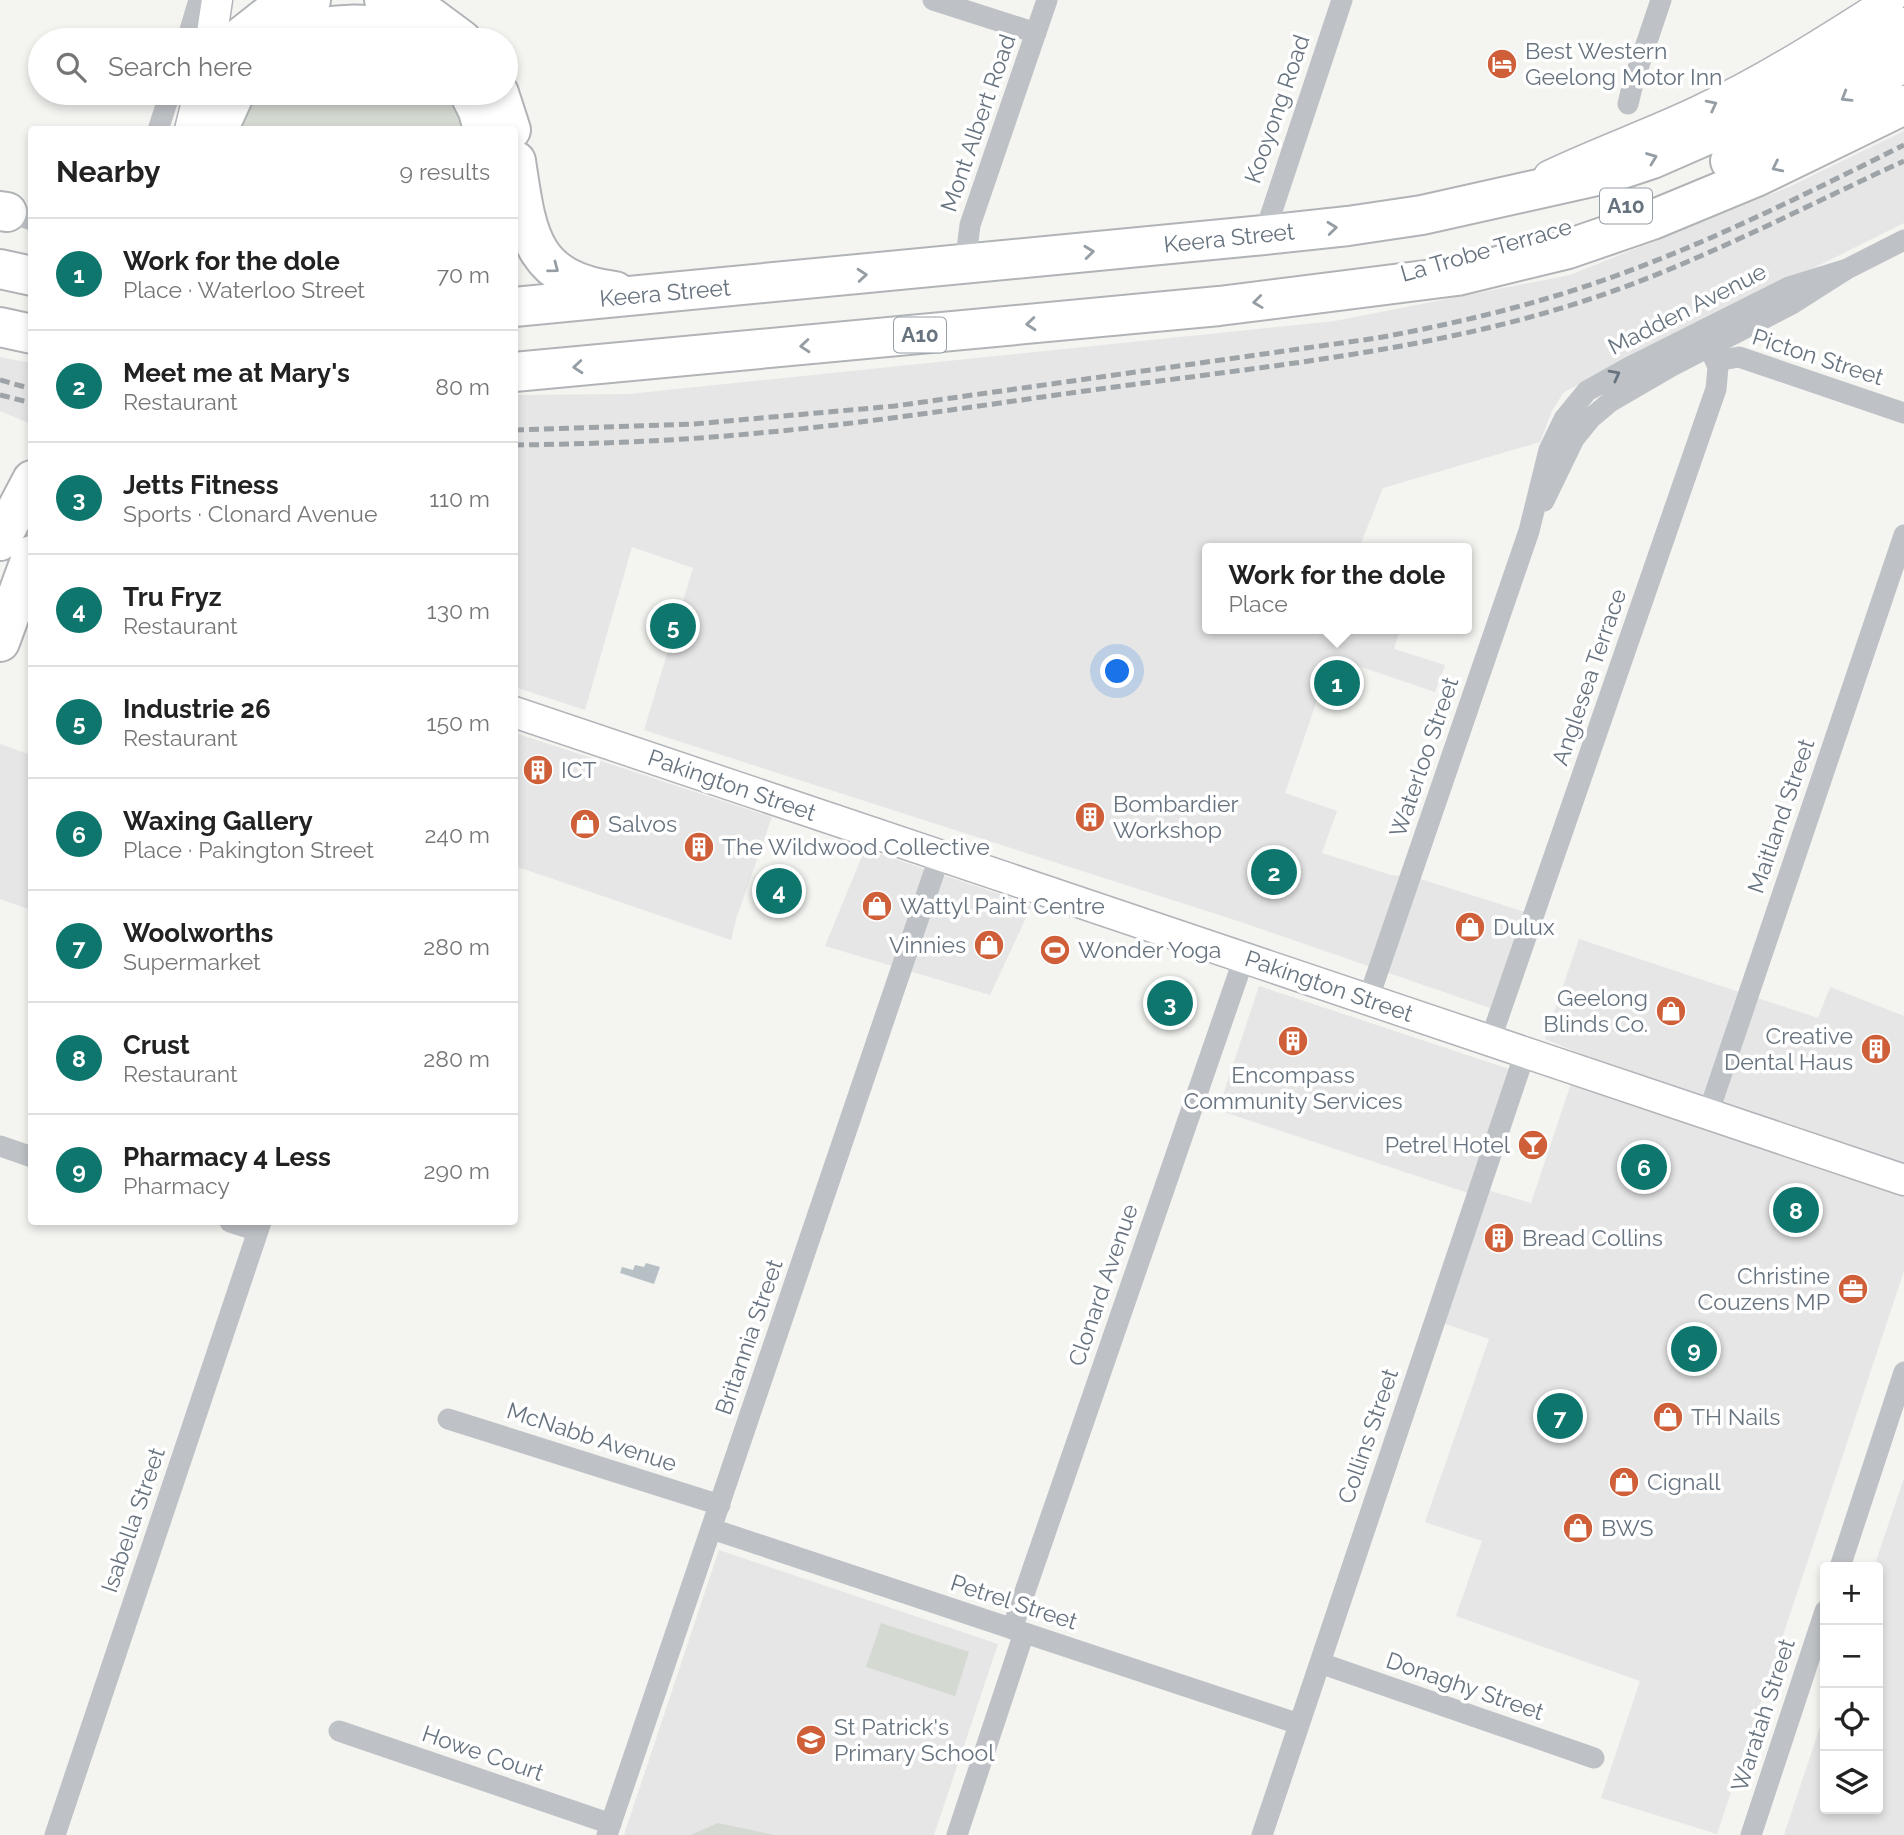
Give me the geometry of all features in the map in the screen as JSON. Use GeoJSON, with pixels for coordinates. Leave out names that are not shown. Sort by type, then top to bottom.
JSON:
{"type":"FeatureCollection","features":[{"type":"Feature","properties":{"kind":"highway"},"geometry":{"type":"LineString","coordinates":[[273,24],[311,0]]}},
{"type":"Feature","properties":{"kind":"highway"},"geometry":{"type":"LineString","coordinates":[[384,0],[431,17],[447,28]]}},
{"type":"Feature","properties":{"kind":"highway"},"geometry":{"type":"LineString","coordinates":[[273,24],[307,28]]}},
{"type":"Feature","properties":{"kind":"highway"},"geometry":{"type":"LineString","coordinates":[[322,28],[343,25],[377,28]]}},
{"type":"Feature","properties":{"kind":"highway","name":"La Trobe Terrace"},"geometry":{"type":"LineString","coordinates":[[1515,193],[1610,173],[1688,143],[1748,117],[1832,71],[1904,27]]}},
{"type":"Feature","properties":{"kind":"highway","name":"La Trobe Terrace"},"geometry":{"type":"LineString","coordinates":[[1325,293],[1452,262],[1595,219],[1746,154],[1904,62]]}},
{"type":"Feature","properties":{"kind":"highway"},"geometry":{"type":"LineString","coordinates":[[192,126],[198,105]]}},
{"type":"Feature","properties":{"kind":"highway"},"geometry":{"type":"LineString","coordinates":[[220,126],[229,105]]}},
{"type":"Feature","properties":{"kind":"highway"},"geometry":{"type":"LineString","coordinates":[[475,105],[482,126]]}},
{"type":"Feature","properties":{"kind":"highway"},"geometry":{"type":"LineString","coordinates":[[502,105],[508,126]]}},
{"type":"Feature","properties":{"kind":"highway"},"geometry":{"type":"LineString","coordinates":[[1325,293],[1457,276],[1568,249],[1652,220],[1756,177],[1904,105]]}},
{"type":"Feature","properties":{"kind":"highway"},"geometry":{"type":"LineString","coordinates":[[518,174],[533,242],[545,261],[557,271],[584,284],[610,291],[648,295]]}},
{"type":"Feature","properties":{"kind":"highway","name":"Keera Street"},"geometry":{"type":"LineString","coordinates":[[518,315],[648,295],[1348,226],[1422,215],[1515,193]]}},
{"type":"Feature","properties":{"kind":"highway"},"geometry":{"type":"LineString","coordinates":[[0,269],[28,275]]}},
{"type":"Feature","properties":{"kind":"highway","name":"A10"},"geometry":{"type":"LineString","coordinates":[[518,372],[1219,306],[1325,293]]}},
{"type":"Feature","properties":{"kind":"highway"},"geometry":{"type":"LineString","coordinates":[[0,327],[28,333]]}},
{"type":"Feature","properties":{"kind":"highway"},"geometry":{"type":"LineString","coordinates":[[1,640],[16,548],[28,497]]}},
{"type":"Feature","properties":{"kind":"street"},"geometry":{"type":"LineString","coordinates":[[191,28],[200,0]]}},
{"type":"Feature","properties":{"kind":"street"},"geometry":{"type":"LineString","coordinates":[[212,28],[216,0]]}},
{"type":"Feature","properties":{"kind":"street"},"geometry":{"type":"LineString","coordinates":[[422,0],[454,28]]}},
{"type":"Feature","properties":{"kind":"street"},"geometry":{"type":"LineString","coordinates":[[933,0],[1036,33]]}},
{"type":"Feature","properties":{"kind":"street","name":"Mont Albert Road"},"geometry":{"type":"LineString","coordinates":[[965,265],[970,225],[1047,0]]}},
{"type":"Feature","properties":{"kind":"street","name":"Kooyong Road"},"geometry":{"type":"LineString","coordinates":[[1264,235],[1342,0]]}},
{"type":"Feature","properties":{"kind":"street"},"geometry":{"type":"LineString","coordinates":[[1628,104],[1661,0]]}},
{"type":"Feature","properties":{"kind":"street","name":"Keera Street"},"geometry":{"type":"LineString","coordinates":[[1515,193],[1590,156],[1689,116],[1736,93],[1890,0]]}},
{"type":"Feature","properties":{"kind":"street"},"geometry":{"type":"LineString","coordinates":[[159,126],[166,105]]}},
{"type":"Feature","properties":{"kind":"street","name":"Madden Avenue"},"geometry":{"type":"LineString","coordinates":[[1573,424],[1709,346],[1789,287],[1847,269],[1904,240]]}},
{"type":"Feature","properties":{"kind":"street","name":"Picton Street"},"geometry":{"type":"LineString","coordinates":[[1709,346],[1904,413]]}},
{"type":"Feature","properties":{"kind":"street","name":"Anglesea Terrace"},"geometry":{"type":"LineString","coordinates":[[1490,1041],[1717,389],[1719,376],[1709,346]]}},
{"type":"Feature","properties":{"kind":"street","name":"Waterloo Street"},"geometry":{"type":"LineString","coordinates":[[1368,1000],[1529,531],[1543,469],[1573,424]]}},
{"type":"Feature","properties":{"kind":"street","name":"Maitland Street"},"geometry":{"type":"LineString","coordinates":[[1707,1114],[1904,535]]}},
{"type":"Feature","properties":{"kind":"street"},"geometry":{"type":"LineString","coordinates":[[1,640],[28,615]]}},
{"type":"Feature","properties":{"kind":"street","name":"Pakington Street"},"geometry":{"type":"LineString","coordinates":[[518,713],[1904,1180]]}},
{"type":"Feature","properties":{"kind":"street","name":"Britannia Street"},"geometry":{"type":"LineString","coordinates":[[609,1830],[940,855]]}},
{"type":"Feature","properties":{"kind":"street","name":"Clonard Avenue"},"geometry":{"type":"LineString","coordinates":[[957,1835],[1018,1631],[1244,958]]}},
{"type":"Feature","properties":{"kind":"street","name":"Collins Street"},"geometry":{"type":"LineString","coordinates":[[1262,1835],[1525,1053]]}},
{"type":"Feature","properties":{"kind":"street"},"geometry":{"type":"LineString","coordinates":[[0,1146],[28,1156]]}},
{"type":"Feature","properties":{"kind":"street","name":"Isabella Street"},"geometry":{"type":"LineString","coordinates":[[55,1835],[260,1226]]}},
{"type":"Feature","properties":{"kind":"street"},"geometry":{"type":"LineString","coordinates":[[1842,1562],[1904,1372]]}},
{"type":"Feature","properties":{"kind":"street","name":"McNabb Avenue"},"geometry":{"type":"LineString","coordinates":[[448,1419],[720,1505]]}},
{"type":"Feature","properties":{"kind":"street","name":"Petrel Street"},"geometry":{"type":"LineString","coordinates":[[712,1529],[1299,1724]]}},
{"type":"Feature","properties":{"kind":"street","name":"Waratah Street"},"geometry":{"type":"LineString","coordinates":[[1751,1835],[1820,1625]]}},
{"type":"Feature","properties":{"kind":"street","name":"Donaghy Street"},"geometry":{"type":"LineString","coordinates":[[1320,1663],[1594,1758]]}},
{"type":"Feature","properties":{"kind":"street","name":"Howe Court"},"geometry":{"type":"LineString","coordinates":[[339,1731],[609,1830]]}},
{"type":"Feature","properties":{"kind":"shaded area"},"geometry":{"type":"Polygon","coordinates":[[[247,105],[457,105],[466,126],[237,126],[247,105]]]}},
{"type":"Feature","properties":{"kind":"shaded area"},"geometry":{"type":"Polygon","coordinates":[[[1904,131],[1904,223],[1563,393],[1552,411],[1540,442],[1383,488],[1361,543],[1202,543],[1202,634],[1398,634],[1394,649],[1445,665],[1435,692],[1332,657],[1285,793],[1337,811],[1322,853],[1391,875],[1417,878],[1525,912],[1490,1008],[1241,922],[644,730],[693,568],[632,547],[585,710],[518,688],[518,395],[629,394],[1335,321],[1570,275],[1791,186],[1904,131]]]}},
{"type":"Feature","properties":{"kind":"shaded area"},"geometry":{"type":"Polygon","coordinates":[[[0,357],[28,362],[28,423],[0,411],[0,357]]]}},
{"type":"Feature","properties":{"kind":"shaded area"},"geometry":{"type":"Polygon","coordinates":[[[518,734],[772,817],[731,940],[518,867],[518,734]]]}},
{"type":"Feature","properties":{"kind":"shaded area"},"geometry":{"type":"Polygon","coordinates":[[[0,744],[28,754],[28,909],[0,899],[0,744]]]}},
{"type":"Feature","properties":{"kind":"shaded area"},"geometry":{"type":"Polygon","coordinates":[[[865,849],[1032,905],[990,995],[825,946],[865,849]]]}},
{"type":"Feature","properties":{"kind":"shaded area"},"geometry":{"type":"Polygon","coordinates":[[[1579,939],[1818,1018],[1830,987],[1904,1016],[1904,1271],[1717,1834],[1601,1798],[1640,1681],[1456,1616],[1482,1541],[1425,1522],[1489,1339],[1443,1323],[1487,1190],[1531,1203],[1581,1054],[1545,1039],[1579,939]]]}},
{"type":"Feature","properties":{"kind":"shaded area"},"geometry":{"type":"Polygon","coordinates":[[[1259,986],[1509,1069],[1468,1193],[1218,1110],[1259,986]]]}},
{"type":"Feature","properties":{"kind":"shaded area"},"geometry":{"type":"Polygon","coordinates":[[[646,1263],[660,1267],[654,1284],[620,1273],[622,1267],[633,1270],[635,1265],[644,1267],[646,1263]]]}},
{"type":"Feature","properties":{"kind":"shaded area"},"geometry":{"type":"Polygon","coordinates":[[[1904,1478],[1904,1835],[1784,1835],[1820,1727],[1820,1814],[1883,1814],[1883,1562],[1876,1562],[1904,1478]]]}},
{"type":"Feature","properties":{"kind":"shaded area","name":"St Patrick's Primary School"},"geometry":{"type":"Polygon","coordinates":[[[719,1550],[998,1644],[934,1835],[624,1835],[719,1550]]]}},
{"type":"Feature","properties":{"kind":"shaded area"},"geometry":{"type":"Polygon","coordinates":[[[881,1623],[969,1652],[955,1696],[866,1667],[881,1623]]]}},
{"type":"Feature","properties":{"kind":"shaded area"},"geometry":{"type":"Polygon","coordinates":[[[718,1823],[774,1835],[691,1835],[718,1823]]]}},
{"type":"Feature","properties":{"kind":"railway"},"geometry":{"type":"LineString","coordinates":[[518,430],[694,424],[895,406],[1377,338],[1435,327],[1548,298],[1681,251],[1904,145]]}},
{"type":"Feature","properties":{"kind":"railway"},"geometry":{"type":"LineString","coordinates":[[518,445],[728,436],[895,418],[1296,363],[1411,344],[1525,319],[1623,288],[1744,236],[1904,161]]}},
{"type":"Feature","properties":{"kind":"railway"},"geometry":{"type":"LineString","coordinates":[[0,380],[28,388]]}},
{"type":"Feature","properties":{"kind":"railway"},"geometry":{"type":"LineString","coordinates":[[0,395],[28,402]]}},
{"type":"Feature","properties":{"kind":"place","name":"Best Western Geelong Motor Inn"},"geometry":{"type":"Point","coordinates":[1502,64]}},
{"type":"Feature","properties":{"kind":"place","name":"Industrie 26"},"geometry":{"type":"Point","coordinates":[673,626]}},
{"type":"Feature","properties":{"kind":"place","name":"Work for the dole"},"geometry":{"type":"Point","coordinates":[1337,683]}},
{"type":"Feature","properties":{"kind":"place","name":"ICT"},"geometry":{"type":"Point","coordinates":[538,770]}},
{"type":"Feature","properties":{"kind":"place","name":"Bombardier Workshop"},"geometry":{"type":"Point","coordinates":[1090,817]}},
{"type":"Feature","properties":{"kind":"place","name":"Salvos"},"geometry":{"type":"Point","coordinates":[585,824]}},
{"type":"Feature","properties":{"kind":"place","name":"The Wildwood Collective"},"geometry":{"type":"Point","coordinates":[699,847]}},
{"type":"Feature","properties":{"kind":"place","name":"Meet me at Mary's"},"geometry":{"type":"Point","coordinates":[1274,872]}},
{"type":"Feature","properties":{"kind":"place","name":"Tru Fryz"},"geometry":{"type":"Point","coordinates":[779,891]}},
{"type":"Feature","properties":{"kind":"place","name":"Wattyl Paint Centre"},"geometry":{"type":"Point","coordinates":[877,906]}},
{"type":"Feature","properties":{"kind":"place","name":"Dulux"},"geometry":{"type":"Point","coordinates":[1470,927]}},
{"type":"Feature","properties":{"kind":"place","name":"Vinnies"},"geometry":{"type":"Point","coordinates":[989,945]}},
{"type":"Feature","properties":{"kind":"place","name":"Wonder Yoga"},"geometry":{"type":"Point","coordinates":[1055,950]}},
{"type":"Feature","properties":{"kind":"place","name":"Jetts Fitness"},"geometry":{"type":"Point","coordinates":[1170,1003]}},
{"type":"Feature","properties":{"kind":"place","name":"Geelong Blinds Co."},"geometry":{"type":"Point","coordinates":[1671,1011]}},
{"type":"Feature","properties":{"kind":"place","name":"Encompass Community Services"},"geometry":{"type":"Point","coordinates":[1293,1041]}},
{"type":"Feature","properties":{"kind":"place","name":"Creative Dental Haus"},"geometry":{"type":"Point","coordinates":[1876,1049]}},
{"type":"Feature","properties":{"kind":"place","name":"Petrel Hotel"},"geometry":{"type":"Point","coordinates":[1533,1145]}},
{"type":"Feature","properties":{"kind":"place","name":"Waxing Gallery"},"geometry":{"type":"Point","coordinates":[1644,1167]}},
{"type":"Feature","properties":{"kind":"place","name":"Crust"},"geometry":{"type":"Point","coordinates":[1796,1210]}},
{"type":"Feature","properties":{"kind":"place","name":"Bread Collins"},"geometry":{"type":"Point","coordinates":[1499,1238]}},
{"type":"Feature","properties":{"kind":"place","name":"Christine Couzens MP"},"geometry":{"type":"Point","coordinates":[1853,1289]}},
{"type":"Feature","properties":{"kind":"place","name":"Pharmacy 4 Less"},"geometry":{"type":"Point","coordinates":[1694,1349]}},
{"type":"Feature","properties":{"kind":"place","name":"Woolworths"},"geometry":{"type":"Point","coordinates":[1560,1416]}},
{"type":"Feature","properties":{"kind":"place","name":"TH Nails"},"geometry":{"type":"Point","coordinates":[1668,1417]}},
{"type":"Feature","properties":{"kind":"place","name":"Cignall"},"geometry":{"type":"Point","coordinates":[1624,1482]}},
{"type":"Feature","properties":{"kind":"place","name":"BWS"},"geometry":{"type":"Point","coordinates":[1578,1528]}},
{"type":"Feature","properties":{"kind":"place","name":"St Patrick's Primary School"},"geometry":{"type":"Point","coordinates":[811,1740]}}]}
